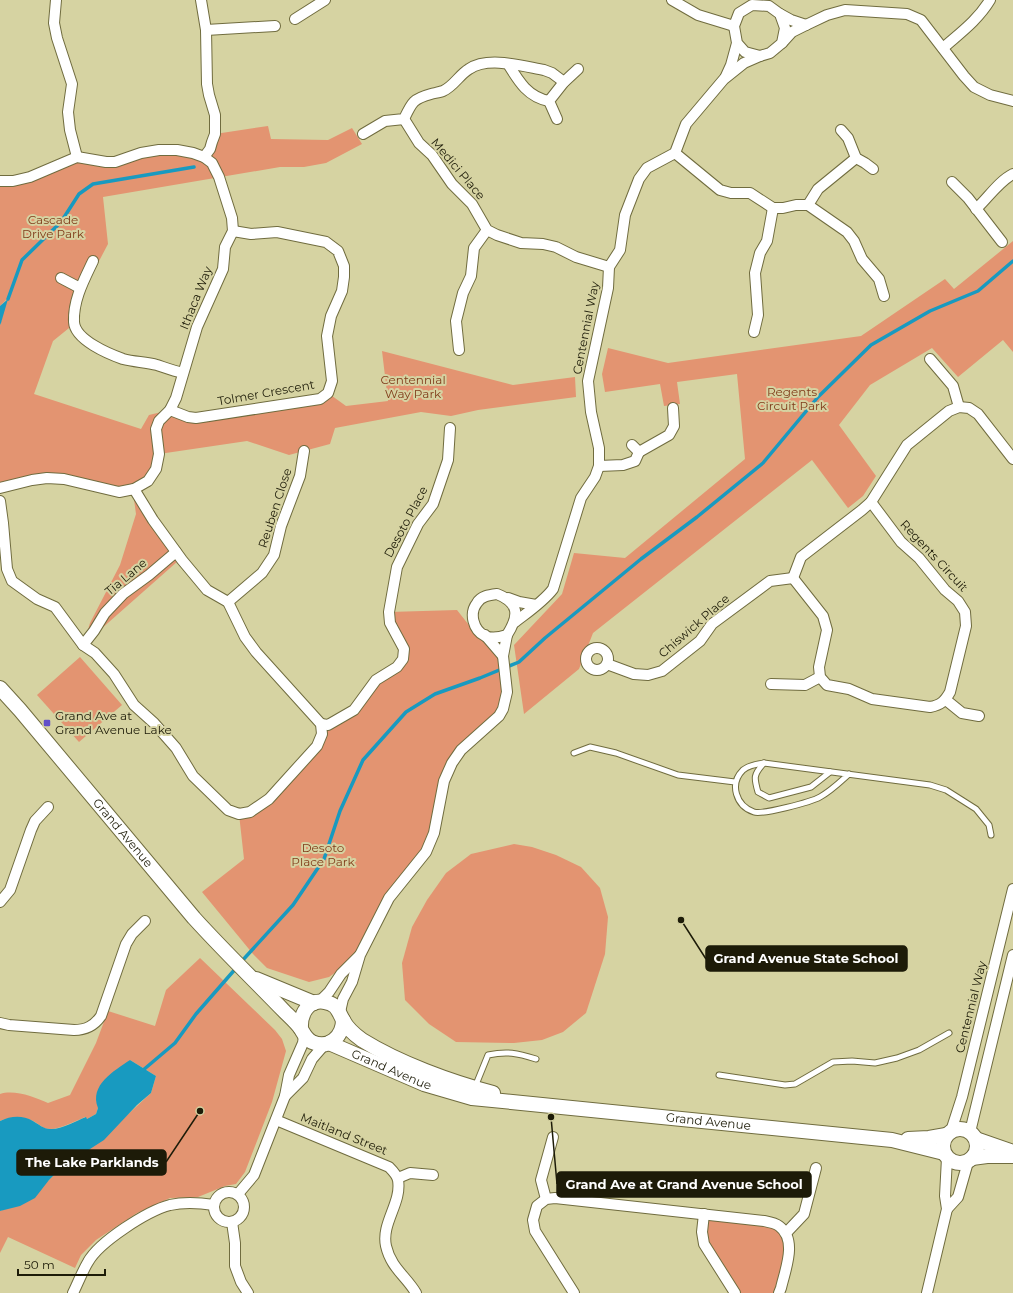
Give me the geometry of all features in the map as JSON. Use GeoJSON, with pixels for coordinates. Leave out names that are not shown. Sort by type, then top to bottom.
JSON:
{"type":"FeatureCollection","features":[{"type":"Feature","properties":{"kind":"street"},"geometry":{"type":"LineString","coordinates":[[56,0],[54,23],[57,38],[72,84],[68,112],[70,130],[77,157]]}},
{"type":"Feature","properties":{"kind":"street"},"geometry":{"type":"LineString","coordinates":[[201,0],[206,30],[207,84],[215,115],[214,138],[204,157]]}},
{"type":"Feature","properties":{"kind":"street"},"geometry":{"type":"LineString","coordinates":[[295,19],[325,0]]}},
{"type":"Feature","properties":{"kind":"street"},"geometry":{"type":"LineString","coordinates":[[672,0],[698,15],[734,26]]}},
{"type":"Feature","properties":{"kind":"street"},"geometry":{"type":"LineString","coordinates":[[943,48],[971,24],[990,0]]}},
{"type":"Feature","properties":{"kind":"street"},"geometry":{"type":"LineString","coordinates":[[724,79],[731,65],[737,43],[734,26],[740,13],[751,3],[769,6],[791,20],[806,24]]}},
{"type":"Feature","properties":{"kind":"street"},"geometry":{"type":"LineString","coordinates":[[884,296],[880,279],[862,259],[854,241],[847,232],[808,205],[773,208],[750,194],[731,193],[720,190],[675,153],[686,124],[724,79],[744,63],[770,53],[792,32],[806,24],[827,15],[845,10],[907,14],[921,20],[974,87],[990,95],[1013,101]]}},
{"type":"Feature","properties":{"kind":"street"},"geometry":{"type":"LineString","coordinates":[[780,14],[785,28],[782,43]]}},
{"type":"Feature","properties":{"kind":"street"},"geometry":{"type":"LineString","coordinates":[[206,30],[275,26]]}},
{"type":"Feature","properties":{"kind":"street"},"geometry":{"type":"LineString","coordinates":[[737,43],[745,52],[760,56]]}},
{"type":"Feature","properties":{"kind":"street"},"geometry":{"type":"LineString","coordinates":[[364,134],[385,121],[404,119],[411,104],[419,97],[443,91],[451,86],[475,64],[490,62],[544,70],[552,73],[564,82]]}},
{"type":"Feature","properties":{"kind":"street"},"geometry":{"type":"LineString","coordinates":[[508,64],[520,85],[539,99],[549,101]]}},
{"type":"Feature","properties":{"kind":"street"},"geometry":{"type":"LineString","coordinates":[[549,101],[564,82],[578,69]]}},
{"type":"Feature","properties":{"kind":"street"},"geometry":{"type":"LineString","coordinates":[[549,101],[557,119]]}},
{"type":"Feature","properties":{"kind":"street","name":"Medici Place"},"geometry":{"type":"LineString","coordinates":[[404,119],[419,143],[432,155],[452,184],[472,204],[487,230]]}},
{"type":"Feature","properties":{"kind":"street"},"geometry":{"type":"LineString","coordinates":[[841,130],[848,138],[856,158],[873,169]]}},
{"type":"Feature","properties":{"kind":"street"},"geometry":{"type":"LineString","coordinates":[[0,181],[12,181],[30,177],[77,157],[115,162],[141,153],[158,150],[193,153],[204,157],[212,163],[232,218],[233,231]]}},
{"type":"Feature","properties":{"kind":"street","name":"Centennial Way"},"geometry":{"type":"LineString","coordinates":[[342,1016],[344,999],[352,982],[360,955],[389,898],[426,852],[434,833],[444,781],[452,763],[461,750],[498,716],[503,709],[506,696],[506,683],[503,660],[507,635],[515,622],[546,598],[553,589],[581,498],[595,477],[599,466],[599,448],[591,412],[588,380],[608,288],[609,267],[620,250],[625,215],[639,179],[647,168],[675,153]]}},
{"type":"Feature","properties":{"kind":"street"},"geometry":{"type":"LineString","coordinates":[[808,205],[818,189],[856,158]]}},
{"type":"Feature","properties":{"kind":"street"},"geometry":{"type":"LineString","coordinates":[[976,209],[989,198],[1005,178],[1013,174]]}},
{"type":"Feature","properties":{"kind":"street"},"geometry":{"type":"LineString","coordinates":[[952,182],[968,198],[1002,242]]}},
{"type":"Feature","properties":{"kind":"street"},"geometry":{"type":"LineString","coordinates":[[754,332],[758,315],[755,273],[760,253],[767,241],[773,208]]}},
{"type":"Feature","properties":{"kind":"street"},"geometry":{"type":"LineString","coordinates":[[459,350],[456,321],[463,293],[471,276],[474,248],[487,230],[521,243],[544,244],[556,247],[576,258],[609,267]]}},
{"type":"Feature","properties":{"kind":"street","name":"Ithaca Way"},"geometry":{"type":"LineString","coordinates":[[0,488],[47,478],[64,479],[119,492],[134,489],[148,481],[156,469],[159,454],[156,430],[160,421],[170,410],[176,398],[197,327],[223,269],[226,247],[233,231]]}},
{"type":"Feature","properties":{"kind":"street","name":"Tolmer Crescent"},"geometry":{"type":"LineString","coordinates":[[170,410],[188,417],[196,418],[320,399],[328,393],[332,381],[327,336],[331,316],[342,291],[344,277],[344,266],[338,251],[326,242],[277,232],[251,234],[233,231]]}},
{"type":"Feature","properties":{"kind":"street"},"geometry":{"type":"LineString","coordinates":[[93,261],[80,288],[75,305],[74,324],[81,336],[98,348],[124,359],[155,365],[183,373]]}},
{"type":"Feature","properties":{"kind":"street"},"geometry":{"type":"LineString","coordinates":[[61,278],[80,288]]}},
{"type":"Feature","properties":{"kind":"street"},"geometry":{"type":"LineString","coordinates":[[930,359],[953,386],[959,407]]}},
{"type":"Feature","properties":{"kind":"street"},"geometry":{"type":"LineString","coordinates":[[979,716],[962,713],[946,700],[938,705],[930,707],[872,699],[849,689],[827,685],[820,677],[819,667],[827,630],[823,616],[793,578],[801,557],[871,502],[907,445],[949,411],[959,407],[969,408],[978,414],[1013,458]]}},
{"type":"Feature","properties":{"kind":"street"},"geometry":{"type":"LineString","coordinates":[[599,466],[623,465],[635,461],[636,449],[669,434],[674,426],[673,408]]}},
{"type":"Feature","properties":{"kind":"street","name":"Desoto Place"},"geometry":{"type":"LineString","coordinates":[[321,724],[328,725],[354,710],[376,680],[397,667],[403,659],[404,649],[390,623],[389,612],[397,567],[418,524],[434,504],[448,460],[450,428]]}},
{"type":"Feature","properties":{"kind":"street","name":"Reuben Close"},"geometry":{"type":"LineString","coordinates":[[228,602],[262,573],[274,556],[281,526],[300,476],[304,451]]}},
{"type":"Feature","properties":{"kind":"street"},"geometry":{"type":"LineString","coordinates":[[0,501],[7,569],[12,581],[37,599],[56,607],[83,645],[95,653],[114,674],[134,705],[154,723],[176,748],[193,776],[228,810],[239,814],[250,812],[269,799],[317,746],[322,734],[321,724],[256,652],[245,637],[228,602],[207,590],[176,552],[153,520],[134,489]]}},
{"type":"Feature","properties":{"kind":"street","name":"Regents Circuit"},"geometry":{"type":"LineString","coordinates":[[871,502],[901,542],[919,558],[945,590],[958,601],[965,612],[966,626],[950,692],[946,700]]}},
{"type":"Feature","properties":{"kind":"street","name":"Tia Lane"},"geometry":{"type":"LineString","coordinates":[[83,645],[105,613],[123,594],[176,552]]}},
{"type":"Feature","properties":{"kind":"street","name":"Chiswick Place"},"geometry":{"type":"LineString","coordinates":[[607,664],[634,674],[648,675],[662,671],[700,641],[712,624],[770,581],[793,578]]}},
{"type":"Feature","properties":{"kind":"street"},"geometry":{"type":"LineString","coordinates":[[503,660],[485,636],[476,628],[472,616],[477,602],[487,595],[497,594],[519,602],[536,605]]}},
{"type":"Feature","properties":{"kind":"street"},"geometry":{"type":"LineString","coordinates":[[508,598],[516,610],[515,622]]}},
{"type":"Feature","properties":{"kind":"street"},"geometry":{"type":"LineString","coordinates":[[485,636],[497,637],[507,635]]}},
{"type":"Feature","properties":{"kind":"street"},"geometry":{"type":"LineString","coordinates":[[771,684],[805,685],[820,677]]}},
{"type":"Feature","properties":{"kind":"street","name":"Grand Avenue"},"geometry":{"type":"LineString","coordinates":[[0,688],[194,918],[313,1043],[327,1044],[424,1084],[472,1098],[892,1140],[929,1138],[949,1133],[957,1129],[964,1129],[973,1135],[1013,1152]]}},
{"type":"Feature","properties":{"kind":"street"},"geometry":{"type":"LineString","coordinates":[[0,902],[10,890],[35,821],[48,807]]}},
{"type":"Feature","properties":{"kind":"street","name":"Centennial Way"},"geometry":{"type":"LineString","coordinates":[[949,1133],[962,1097],[1013,889]]}},
{"type":"Feature","properties":{"kind":"street"},"geometry":{"type":"LineString","coordinates":[[0,1023],[74,1030],[82,1030],[94,1024],[101,1016],[126,944],[132,934],[145,921]]}},
{"type":"Feature","properties":{"kind":"street","name":"Centennial Way"},"geometry":{"type":"LineString","coordinates":[[317,1002],[329,992],[341,974],[360,955]]}},
{"type":"Feature","properties":{"kind":"street"},"geometry":{"type":"LineString","coordinates":[[947,1209],[958,1198],[970,1160],[977,1149],[973,1135],[1013,955]]}},
{"type":"Feature","properties":{"kind":"street","name":"Grand Avenue"},"geometry":{"type":"LineString","coordinates":[[249,975],[282,991],[317,1002],[332,1004],[352,1031],[362,1039],[394,1056],[436,1075],[526,1103]]}},
{"type":"Feature","properties":{"kind":"street"},"geometry":{"type":"LineString","coordinates":[[238,1194],[254,1175],[285,1096],[289,1075],[302,1043],[300,1021],[302,1013],[307,1007],[317,1002]]}},
{"type":"Feature","properties":{"kind":"street"},"geometry":{"type":"LineString","coordinates":[[285,1096],[303,1078],[312,1059],[340,1034],[343,1027],[342,1016]]}},
{"type":"Feature","properties":{"kind":"street","name":"Maitland Street"},"geometry":{"type":"LineString","coordinates":[[276,1120],[389,1167],[398,1178]]}},
{"type":"Feature","properties":{"kind":"street"},"geometry":{"type":"LineString","coordinates":[[927,1293],[947,1209],[945,1196],[945,1156],[942,1147],[943,1140],[949,1133]]}},
{"type":"Feature","properties":{"kind":"street"},"geometry":{"type":"LineString","coordinates":[[546,1199],[541,1180],[553,1137]]}},
{"type":"Feature","properties":{"kind":"street","name":"Grand Avenue"},"geometry":{"type":"LineString","coordinates":[[892,1140],[945,1156],[957,1164],[987,1156],[1013,1156]]}},
{"type":"Feature","properties":{"kind":"street"},"geometry":{"type":"LineString","coordinates":[[786,1233],[804,1214],[816,1168]]}},
{"type":"Feature","properties":{"kind":"street"},"geometry":{"type":"LineString","coordinates":[[416,1293],[411,1285],[395,1268],[386,1246],[386,1226],[398,1192],[398,1178],[410,1173],[433,1175]]}},
{"type":"Feature","properties":{"kind":"street"},"geometry":{"type":"LineString","coordinates":[[234,1192],[238,1194],[244,1203],[244,1208],[241,1217],[232,1222],[222,1221],[215,1214],[214,1204],[215,1199],[223,1193],[234,1192]]}},
{"type":"Feature","properties":{"kind":"street"},"geometry":{"type":"LineString","coordinates":[[574,1293],[535,1231],[533,1220],[537,1206],[546,1199],[555,1198],[764,1220],[778,1225],[786,1233],[790,1249],[781,1288],[778,1293]]}},
{"type":"Feature","properties":{"kind":"street"},"geometry":{"type":"LineString","coordinates":[[73,1293],[88,1262],[103,1244],[141,1218],[170,1206],[185,1204],[214,1204]]}},
{"type":"Feature","properties":{"kind":"street"},"geometry":{"type":"LineString","coordinates":[[704,1214],[702,1232],[704,1244],[735,1293]]}},
{"type":"Feature","properties":{"kind":"street"},"geometry":{"type":"LineString","coordinates":[[232,1222],[235,1243],[235,1266],[240,1282],[248,1293]]}},
{"type":"Feature","properties":{"kind":"lane"},"geometry":{"type":"LineString","coordinates":[[574,753],[590,747],[616,753],[678,775],[735,782]]}},
{"type":"Feature","properties":{"kind":"lane"},"geometry":{"type":"LineString","coordinates":[[764,763],[756,772],[755,781],[758,792],[769,798],[811,787],[830,772]]}},
{"type":"Feature","properties":{"kind":"lane"},"geometry":{"type":"LineString","coordinates":[[849,774],[829,792],[818,798],[764,813],[754,812],[741,804],[736,793],[735,782],[744,770],[754,765],[764,763],[849,774],[930,785],[946,790],[976,809],[989,825],[991,835]]}},
{"type":"Feature","properties":{"kind":"lane"},"geometry":{"type":"LineString","coordinates":[[719,1075],[785,1085],[794,1084],[834,1062],[852,1061],[875,1063],[897,1058],[919,1050],[949,1033]]}},
{"type":"Feature","properties":{"kind":"lane"},"geometry":{"type":"LineString","coordinates":[[475,1088],[488,1056],[502,1052],[519,1053],[536,1059]]}},
{"type":"Feature","properties":{"kind":"green space","name":"Cascade Drive Park"},"geometry":{"type":"Polygon","coordinates":[[[268,126],[271,139],[328,140],[352,128],[362,144],[326,163],[304,167],[280,167],[103,197],[108,244],[98,263],[94,261],[74,324],[53,341],[34,394],[141,429],[149,415],[170,410],[188,417],[328,393],[346,406],[388,401],[382,351],[513,385],[575,377],[576,397],[478,410],[451,416],[421,412],[335,428],[330,444],[289,455],[247,441],[159,454],[148,481],[119,492],[64,479],[0,488],[0,325],[7,299],[0,306],[0,181],[77,157],[106,162],[159,150],[204,157],[215,134],[268,126]]]}},
{"type":"Feature","properties":{"kind":"green space","name":"Regents Circuit Park"},"geometry":{"type":"Polygon","coordinates":[[[1013,241],[1013,352],[1003,340],[958,377],[932,348],[870,385],[839,425],[876,476],[863,496],[848,508],[812,460],[593,633],[579,669],[524,714],[514,645],[562,594],[574,553],[625,558],[745,459],[737,374],[677,382],[680,404],[664,406],[660,384],[605,392],[602,374],[608,348],[668,363],[861,336],[945,279],[954,289],[1013,241]]]}},
{"type":"Feature","properties":{"kind":"green space"},"geometry":{"type":"Polygon","coordinates":[[[133,492],[178,561],[83,645],[90,623],[120,565],[136,514],[133,492]]]}},
{"type":"Feature","properties":{"kind":"green space","name":"Desoto Place Park"},"geometry":{"type":"Polygon","coordinates":[[[457,610],[472,629],[503,656],[506,701],[452,763],[434,833],[389,898],[360,955],[329,977],[309,982],[267,968],[253,954],[202,892],[244,859],[239,814],[250,812],[317,746],[321,724],[341,719],[403,659],[389,612],[457,610]]]}},
{"type":"Feature","properties":{"kind":"green space"},"geometry":{"type":"Polygon","coordinates":[[[80,657],[122,705],[79,742],[37,695],[80,657]]]}},
{"type":"Feature","properties":{"kind":"green space"},"geometry":{"type":"Polygon","coordinates":[[[514,844],[532,847],[556,855],[581,867],[600,888],[608,917],[605,954],[586,1013],[563,1032],[542,1040],[514,1043],[456,1042],[429,1024],[405,1000],[402,963],[412,927],[427,900],[446,873],[471,854],[514,844]]]}},
{"type":"Feature","properties":{"kind":"green space"},"geometry":{"type":"Polygon","coordinates":[[[200,958],[275,1030],[282,1039],[286,1051],[272,1102],[245,1172],[236,1184],[225,1186],[198,1197],[170,1198],[137,1213],[96,1240],[81,1255],[75,1268],[8,1237],[0,1253],[0,1211],[49,1180],[62,1167],[124,1118],[151,1093],[156,1076],[130,1060],[98,1108],[96,1114],[87,1119],[85,1117],[54,1129],[44,1128],[28,1119],[11,1119],[0,1121],[0,1094],[12,1092],[18,1093],[31,1096],[48,1103],[70,1095],[96,1043],[108,1011],[155,1026],[166,990],[200,958]]]}},
{"type":"Feature","properties":{"kind":"green space"},"geometry":{"type":"Polygon","coordinates":[[[704,1214],[778,1225],[790,1249],[779,1293],[735,1293],[704,1244],[704,1214]]]}},
{"type":"Feature","properties":{"kind":"water"},"geometry":{"type":"Polygon","coordinates":[[[8,299],[1,323],[0,325],[0,306],[8,299]]]}},
{"type":"Feature","properties":{"kind":"water"},"geometry":{"type":"Polygon","coordinates":[[[130,1060],[156,1076],[151,1093],[137,1105],[104,1140],[62,1167],[49,1180],[35,1198],[20,1206],[0,1211],[0,1121],[12,1117],[21,1117],[29,1119],[46,1128],[54,1129],[63,1127],[86,1117],[87,1119],[96,1114],[98,1108],[96,1100],[97,1092],[100,1086],[110,1074],[130,1060]]]}},
{"type":"Feature","properties":{"kind":"waterway"},"geometry":{"type":"LineString","coordinates":[[8,299],[22,260],[61,222],[79,194],[93,184],[194,167]]}},
{"type":"Feature","properties":{"kind":"waterway"},"geometry":{"type":"LineString","coordinates":[[241,962],[293,905],[324,859],[340,811],[363,760],[406,712],[435,694],[519,662],[545,638],[641,559],[697,517],[763,463],[818,397],[871,345],[930,311],[978,291],[1013,261]]}},
{"type":"Feature","properties":{"kind":"waterway"},"geometry":{"type":"LineString","coordinates":[[142,1071],[175,1043],[196,1014],[237,967]]}},
{"type":"Feature","properties":{"kind":"place","name":"Grand Ave at Grand Avenue Lake"},"geometry":{"type":"Point","coordinates":[47,723]}},
{"type":"Feature","properties":{"kind":"place","name":"Grand Avenue State School"},"geometry":{"type":"Point","coordinates":[681,920]}},
{"type":"Feature","properties":{"kind":"place","name":"The Lake Parklands"},"geometry":{"type":"Point","coordinates":[200,1111]}},
{"type":"Feature","properties":{"kind":"place","name":"Grand Ave at Grand Avenue School"},"geometry":{"type":"Point","coordinates":[551,1117]}},
{"type":"Feature","properties":{"kind":"park label","name":"Centennial Way Park"},"geometry":{"type":"Point","coordinates":[413,387]}}]}
